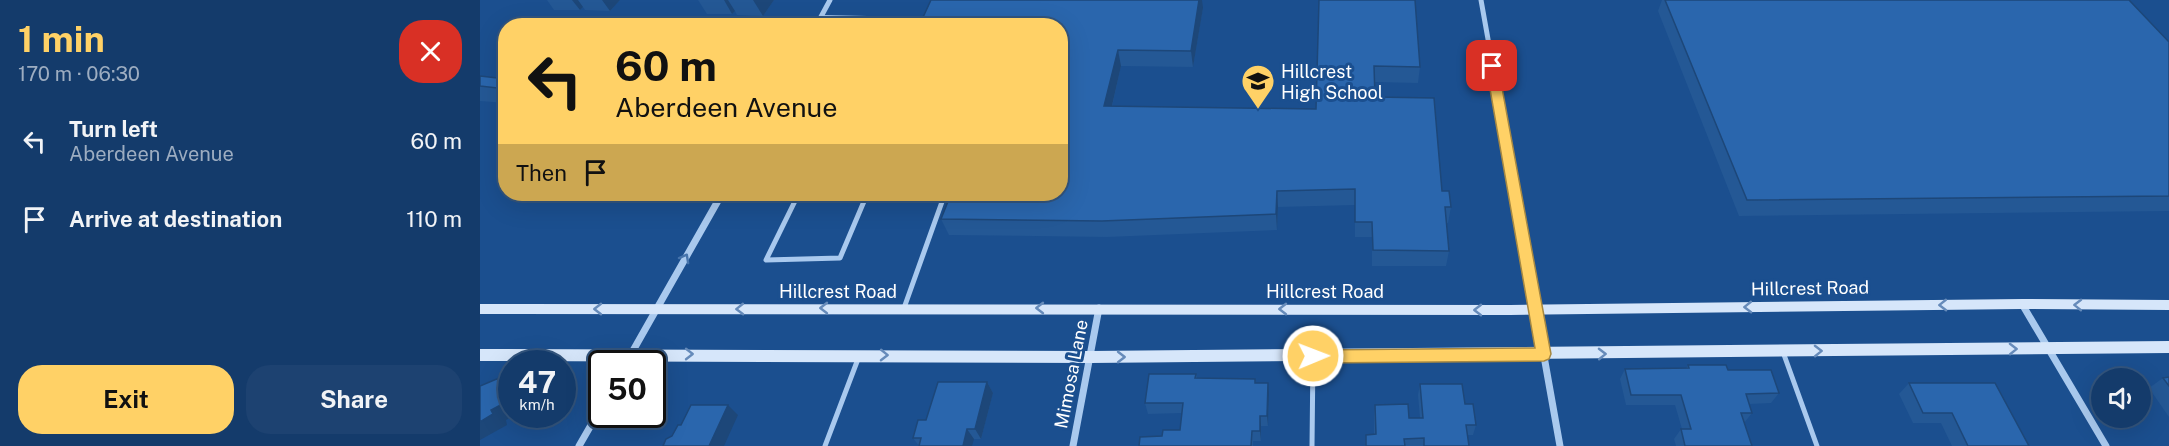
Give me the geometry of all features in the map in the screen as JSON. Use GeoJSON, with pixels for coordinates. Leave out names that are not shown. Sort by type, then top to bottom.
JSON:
{"type":"FeatureCollection","features":[{"type":"Feature","properties":{"kind":"main road","name":"Hillcrest Road"},"geometry":{"type":"LineString","coordinates":[[480,309],[1536,310],[2022,304],[2169,305]]}},
{"type":"Feature","properties":{"kind":"main road"},"geometry":{"type":"LineString","coordinates":[[666,358],[860,355],[1313,356],[2169,347]]}},
{"type":"Feature","properties":{"kind":"main road"},"geometry":{"type":"LineString","coordinates":[[480,355],[588,358]]}},
{"type":"Feature","properties":{"kind":"street"},"geometry":{"type":"LineString","coordinates":[[821,17],[830,0]]}},
{"type":"Feature","properties":{"kind":"street"},"geometry":{"type":"LineString","coordinates":[[1481,0],[1560,446]]}},
{"type":"Feature","properties":{"kind":"street"},"geometry":{"type":"LineString","coordinates":[[633,350],[718,201]]}},
{"type":"Feature","properties":{"kind":"street"},"geometry":{"type":"LineString","coordinates":[[2022,304],[2106,446]]}},
{"type":"Feature","properties":{"kind":"street","name":"Mimosa Lane"},"geometry":{"type":"LineString","coordinates":[[1073,446],[1099,308]]}},
{"type":"Feature","properties":{"kind":"street"},"geometry":{"type":"LineString","coordinates":[[579,446],[589,428]]}},
{"type":"Feature","properties":{"kind":"lane"},"geometry":{"type":"LineString","coordinates":[[821,17],[867,18]]}},
{"type":"Feature","properties":{"kind":"lane"},"geometry":{"type":"LineString","coordinates":[[796,201],[766,260],[840,258],[864,201]]}},
{"type":"Feature","properties":{"kind":"lane"},"geometry":{"type":"LineString","coordinates":[[904,308],[942,201]]}},
{"type":"Feature","properties":{"kind":"lane"},"geometry":{"type":"LineString","coordinates":[[1783,352],[1817,446]]}},
{"type":"Feature","properties":{"kind":"lane"},"geometry":{"type":"LineString","coordinates":[[825,446],[860,355]]}},
{"type":"Feature","properties":{"kind":"lane"},"geometry":{"type":"LineString","coordinates":[[1312,446],[1313,356]]}},
{"type":"Feature","properties":{"kind":"building"},"geometry":{"type":"Polygon","coordinates":[[[931,0],[1199,0],[1191,51],[1118,50],[1104,106],[1316,109],[1319,0],[1415,0],[1420,67],[1374,66],[1375,97],[1434,98],[1442,191],[1449,191],[1451,207],[1445,207],[1449,251],[1373,250],[1372,222],[1355,222],[1355,189],[1277,191],[1276,214],[1102,221],[941,219],[948,201],[1068,201],[1068,18],[923,18],[931,0]]]}},
{"type":"Feature","properties":{"kind":"building"},"geometry":{"type":"Polygon","coordinates":[[[1665,0],[2129,0],[2169,42],[2169,196],[1747,200],[1665,0]]]}},
{"type":"Feature","properties":{"kind":"building"},"geometry":{"type":"Polygon","coordinates":[[[480,76],[498,78],[498,88],[480,86],[480,76]]]}},
{"type":"Feature","properties":{"kind":"building"},"geometry":{"type":"Polygon","coordinates":[[[1688,365],[1726,365],[1728,370],[1771,370],[1779,393],[1746,394],[1752,413],[1741,413],[1752,446],[1685,446],[1681,429],[1691,429],[1681,395],[1631,395],[1625,369],[1689,368],[1688,365]]]}},
{"type":"Feature","properties":{"kind":"building"},"geometry":{"type":"Polygon","coordinates":[[[1149,374],[1196,374],[1195,378],[1255,379],[1255,383],[1268,383],[1267,416],[1260,416],[1260,431],[1252,431],[1251,446],[1139,446],[1140,437],[1162,436],[1163,430],[1180,430],[1183,403],[1145,403],[1149,374]]]}},
{"type":"Feature","properties":{"kind":"building"},"geometry":{"type":"Polygon","coordinates":[[[2169,377],[2169,386],[2163,378],[2169,377]]]}},
{"type":"Feature","properties":{"kind":"building"},"geometry":{"type":"Polygon","coordinates":[[[498,378],[498,406],[491,410],[493,414],[480,422],[480,386],[498,378]]]}},
{"type":"Feature","properties":{"kind":"building"},"geometry":{"type":"Polygon","coordinates":[[[938,382],[987,382],[975,429],[967,429],[963,446],[919,446],[921,438],[913,438],[918,420],[926,420],[938,382]]]}},
{"type":"Feature","properties":{"kind":"building"},"geometry":{"type":"Polygon","coordinates":[[[1909,383],[1995,383],[2029,446],[1968,446],[1952,413],[1923,413],[1909,383]]]}},
{"type":"Feature","properties":{"kind":"building"},"geometry":{"type":"Polygon","coordinates":[[[1420,384],[1462,384],[1465,404],[1473,404],[1476,425],[1466,425],[1469,446],[1424,446],[1424,438],[1404,439],[1405,446],[1366,446],[1366,435],[1376,434],[1375,405],[1408,404],[1409,418],[1423,418],[1420,384]]]}},
{"type":"Feature","properties":{"kind":"building"},"geometry":{"type":"Polygon","coordinates":[[[691,405],[728,405],[709,446],[663,446],[678,425],[681,425],[691,405]]]}},
{"type":"Feature","properties":{"kind":"place","name":"Hillcrest High School"},"geometry":{"type":"Point","coordinates":[1258,110]}},
{"type":"Feature","properties":{"kind":"route"},"geometry":{"type":"LineString","coordinates":[[1313,356],[1544,354],[1492,66]]}}]}
